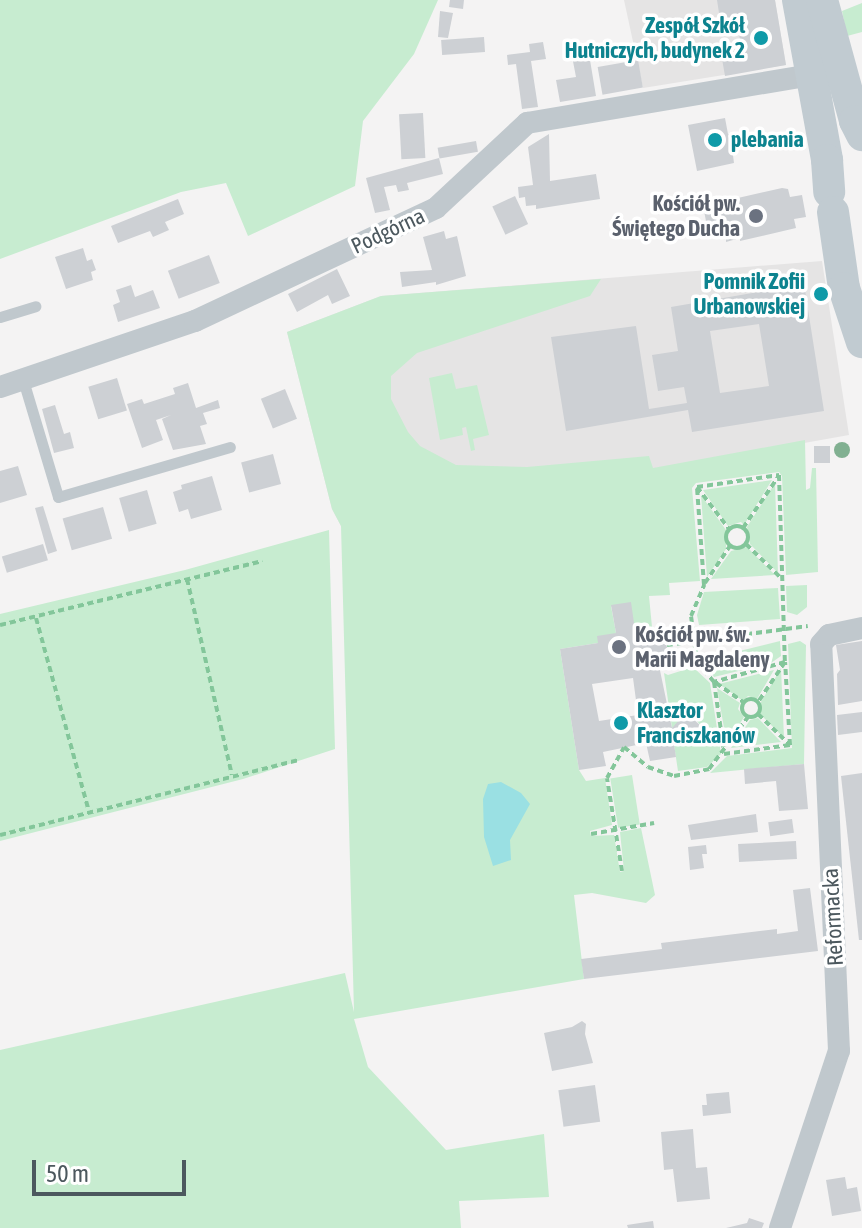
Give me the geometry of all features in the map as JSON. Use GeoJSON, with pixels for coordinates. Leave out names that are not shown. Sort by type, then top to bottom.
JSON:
{"type":"FeatureCollection","features":[{"type":"Feature","properties":{"kind":"street"},"geometry":{"type":"LineString","coordinates":[[798,0],[827,160],[844,288],[862,342]]}},
{"type":"Feature","properties":{"kind":"street"},"geometry":{"type":"LineString","coordinates":[[822,0],[855,121],[862,135]]}},
{"type":"Feature","properties":{"kind":"street","name":"Podgórna"},"geometry":{"type":"LineString","coordinates":[[0,387],[195,321],[436,208],[527,123],[812,75]]}},
{"type":"Feature","properties":{"kind":"street"},"geometry":{"type":"LineString","coordinates":[[862,154],[841,164],[831,202],[844,226],[862,234]]}},
{"type":"Feature","properties":{"kind":"street"},"geometry":{"type":"LineString","coordinates":[[862,258],[858,286],[862,342]]}},
{"type":"Feature","properties":{"kind":"street","name":"Reformacka"},"geometry":{"type":"LineString","coordinates":[[780,1228],[839,1051],[821,644],[829,635],[862,628]]}},
{"type":"Feature","properties":{"kind":"lane"},"geometry":{"type":"LineString","coordinates":[[0,317],[35,306]]}},
{"type":"Feature","properties":{"kind":"lane"},"geometry":{"type":"LineString","coordinates":[[23,380],[58,497],[230,447]]}},
{"type":"Feature","properties":{"kind":"path"},"geometry":{"type":"LineString","coordinates":[[697,487],[779,475]]}},
{"type":"Feature","properties":{"kind":"path"},"geometry":{"type":"LineString","coordinates":[[743,528],[779,475]]}},
{"type":"Feature","properties":{"kind":"path"},"geometry":{"type":"LineString","coordinates":[[779,475],[790,745]]}},
{"type":"Feature","properties":{"kind":"path"},"geometry":{"type":"LineString","coordinates":[[697,487],[729,529]]}},
{"type":"Feature","properties":{"kind":"path"},"geometry":{"type":"LineString","coordinates":[[697,487],[704,585]]}},
{"type":"Feature","properties":{"kind":"path"},"geometry":{"type":"LineString","coordinates":[[729,529],[743,528],[748,533],[746,544],[740,548],[730,546]]}},
{"type":"Feature","properties":{"kind":"path"},"geometry":{"type":"LineString","coordinates":[[729,529],[726,536],[730,546]]}},
{"type":"Feature","properties":{"kind":"path"},"geometry":{"type":"LineString","coordinates":[[746,544],[782,580]]}},
{"type":"Feature","properties":{"kind":"path"},"geometry":{"type":"LineString","coordinates":[[730,546],[704,585],[691,616],[697,662],[714,682],[743,702]]}},
{"type":"Feature","properties":{"kind":"path"},"geometry":{"type":"LineString","coordinates":[[0,625],[262,561]]}},
{"type":"Feature","properties":{"kind":"path"},"geometry":{"type":"LineString","coordinates":[[187,579],[232,775]]}},
{"type":"Feature","properties":{"kind":"path"},"geometry":{"type":"LineString","coordinates":[[36,618],[89,812]]}},
{"type":"Feature","properties":{"kind":"path"},"geometry":{"type":"LineString","coordinates":[[667,645],[780,631]]}},
{"type":"Feature","properties":{"kind":"path"},"geometry":{"type":"LineString","coordinates":[[714,682],[785,662]]}},
{"type":"Feature","properties":{"kind":"path"},"geometry":{"type":"LineString","coordinates":[[785,662],[758,702],[758,714],[790,745]]}},
{"type":"Feature","properties":{"kind":"path"},"geometry":{"type":"LineString","coordinates":[[714,682],[724,754]]}},
{"type":"Feature","properties":{"kind":"path"},"geometry":{"type":"LineString","coordinates":[[743,702],[752,699],[758,702]]}},
{"type":"Feature","properties":{"kind":"path"},"geometry":{"type":"LineString","coordinates":[[743,702],[742,711],[748,717]]}},
{"type":"Feature","properties":{"kind":"path"},"geometry":{"type":"LineString","coordinates":[[622,871],[607,778],[624,747],[648,767],[674,776],[709,769],[724,754],[748,717],[758,714]]}},
{"type":"Feature","properties":{"kind":"path"},"geometry":{"type":"LineString","coordinates":[[724,754],[790,745]]}},
{"type":"Feature","properties":{"kind":"path"},"geometry":{"type":"LineString","coordinates":[[0,835],[299,760]]}},
{"type":"Feature","properties":{"kind":"path"},"geometry":{"type":"LineString","coordinates":[[591,834],[654,823]]}},
{"type":"Feature","properties":{"kind":"shaded area"},"geometry":{"type":"Polygon","coordinates":[[[624,0],[775,0],[786,65],[643,88],[624,0]]]}},
{"type":"Feature","properties":{"kind":"shaded area"},"geometry":{"type":"Polygon","coordinates":[[[822,261],[849,435],[341,526],[332,509],[287,332],[381,296],[822,261]]]}},
{"type":"Feature","properties":{"kind":"green space"},"geometry":{"type":"Polygon","coordinates":[[[0,0],[438,0],[414,54],[363,121],[355,186],[248,236],[226,183],[181,192],[0,259],[0,0]]]}},
{"type":"Feature","properties":{"kind":"green space"},"geometry":{"type":"Polygon","coordinates":[[[862,3],[862,32],[847,36],[842,11],[862,3]]]}},
{"type":"Feature","properties":{"kind":"green space"},"geometry":{"type":"Polygon","coordinates":[[[601,279],[590,296],[417,353],[391,376],[391,399],[408,432],[420,446],[456,465],[527,467],[649,456],[653,468],[805,440],[806,490],[810,488],[812,468],[816,468],[818,572],[786,575],[782,476],[779,472],[696,483],[692,488],[700,581],[669,583],[670,595],[649,596],[652,627],[635,630],[611,606],[616,633],[598,643],[560,649],[579,770],[586,781],[605,778],[612,825],[590,831],[591,836],[614,835],[620,872],[624,871],[620,832],[641,828],[655,895],[646,903],[592,893],[574,895],[584,979],[354,1019],[368,1067],[446,1150],[544,1134],[549,1197],[459,1201],[461,1228],[0,1228],[0,1050],[345,973],[354,1012],[341,526],[332,509],[287,332],[381,296],[601,279]]]}},
{"type":"Feature","properties":{"kind":"green space"},"geometry":{"type":"Polygon","coordinates":[[[452,373],[456,389],[477,385],[489,435],[473,439],[475,450],[471,451],[466,427],[462,428],[463,435],[440,440],[429,378],[452,373]]]}},
{"type":"Feature","properties":{"kind":"green space"},"geometry":{"type":"Polygon","coordinates":[[[772,480],[744,525],[741,522],[728,526],[703,490],[772,480]]]}},
{"type":"Feature","properties":{"kind":"green space"},"geometry":{"type":"Polygon","coordinates":[[[775,483],[778,573],[750,544],[747,527],[775,483]]]}},
{"type":"Feature","properties":{"kind":"green space"},"geometry":{"type":"Polygon","coordinates":[[[701,495],[726,530],[726,549],[707,577],[701,495]]]}},
{"type":"Feature","properties":{"kind":"green space"},"geometry":{"type":"Polygon","coordinates":[[[329,530],[335,749],[243,779],[0,841],[0,614],[185,570],[329,530]]]}},
{"type":"Feature","properties":{"kind":"green space"},"geometry":{"type":"Polygon","coordinates":[[[747,547],[775,575],[711,579],[731,551],[747,547]]]}},
{"type":"Feature","properties":{"kind":"green space"},"geometry":{"type":"Polygon","coordinates":[[[807,585],[807,607],[797,615],[787,612],[786,586],[807,585]]]}},
{"type":"Feature","properties":{"kind":"green space"},"geometry":{"type":"Polygon","coordinates":[[[778,588],[780,619],[699,625],[697,615],[704,592],[778,588]]]}},
{"type":"Feature","properties":{"kind":"green space"},"geometry":{"type":"Polygon","coordinates":[[[780,641],[781,656],[771,663],[714,677],[703,660],[780,641]]]}},
{"type":"Feature","properties":{"kind":"green space"},"geometry":{"type":"Polygon","coordinates":[[[800,641],[806,645],[804,764],[710,773],[727,756],[792,748],[788,644],[800,641]]]}},
{"type":"Feature","properties":{"kind":"green space"},"geometry":{"type":"Polygon","coordinates":[[[693,667],[710,683],[721,754],[707,767],[678,771],[673,738],[684,744],[696,743],[701,726],[686,717],[672,728],[664,673],[668,675],[693,667]]]}},
{"type":"Feature","properties":{"kind":"green space"},"geometry":{"type":"Polygon","coordinates":[[[781,668],[784,738],[761,715],[761,702],[781,668]]]}},
{"type":"Feature","properties":{"kind":"green space"},"geometry":{"type":"Polygon","coordinates":[[[774,670],[757,699],[748,696],[743,701],[719,684],[774,670]]]}},
{"type":"Feature","properties":{"kind":"green space"},"geometry":{"type":"Polygon","coordinates":[[[717,688],[740,703],[738,709],[744,717],[727,745],[717,688]]]}},
{"type":"Feature","properties":{"kind":"green space"},"geometry":{"type":"Polygon","coordinates":[[[758,718],[781,742],[731,748],[750,720],[758,718]]]}},
{"type":"Feature","properties":{"kind":"green space"},"geometry":{"type":"Polygon","coordinates":[[[632,775],[640,824],[618,828],[610,778],[632,775]]]}},
{"type":"Feature","properties":{"kind":"water"},"geometry":{"type":"Polygon","coordinates":[[[501,782],[521,793],[530,804],[510,840],[511,860],[493,866],[484,837],[483,799],[488,784],[501,782]]]}},
{"type":"Feature","properties":{"kind":"building"},"geometry":{"type":"Polygon","coordinates":[[[450,0],[464,0],[463,9],[449,7],[450,0]]]}},
{"type":"Feature","properties":{"kind":"building","name":"Zespół Szkół Hutniczych, budynek 2"},"geometry":{"type":"Polygon","coordinates":[[[717,0],[775,0],[786,65],[725,76],[721,53],[742,50],[737,24],[721,26],[717,0]]]}},
{"type":"Feature","properties":{"kind":"building"},"geometry":{"type":"Polygon","coordinates":[[[440,11],[453,13],[448,38],[438,37],[440,11]]]}},
{"type":"Feature","properties":{"kind":"building"},"geometry":{"type":"Polygon","coordinates":[[[484,37],[485,52],[442,55],[441,40],[484,37]]]}},
{"type":"Feature","properties":{"kind":"building"},"geometry":{"type":"Polygon","coordinates":[[[543,42],[546,59],[531,61],[538,107],[522,109],[516,64],[508,65],[507,55],[530,52],[529,44],[543,42]]]}},
{"type":"Feature","properties":{"kind":"building"},"geometry":{"type":"Polygon","coordinates":[[[588,48],[596,96],[560,102],[556,80],[576,77],[571,51],[588,48]]]}},
{"type":"Feature","properties":{"kind":"building"},"geometry":{"type":"Polygon","coordinates":[[[638,60],[643,88],[602,95],[598,67],[638,60]]]}},
{"type":"Feature","properties":{"kind":"building"},"geometry":{"type":"Polygon","coordinates":[[[423,113],[425,158],[401,159],[399,114],[423,113]]]}},
{"type":"Feature","properties":{"kind":"building","name":"plebania"},"geometry":{"type":"Polygon","coordinates":[[[725,118],[728,134],[738,132],[740,146],[732,148],[734,163],[697,171],[688,125],[725,118]]]}},
{"type":"Feature","properties":{"kind":"building"},"geometry":{"type":"Polygon","coordinates":[[[549,134],[550,181],[596,174],[600,199],[536,209],[536,205],[526,206],[525,197],[519,198],[518,187],[533,185],[528,147],[549,134]]]}},
{"type":"Feature","properties":{"kind":"building"},"geometry":{"type":"Polygon","coordinates":[[[476,141],[478,152],[440,159],[438,148],[476,141]]]}},
{"type":"Feature","properties":{"kind":"building"},"geometry":{"type":"Polygon","coordinates":[[[439,158],[443,174],[407,183],[409,190],[398,192],[396,185],[384,187],[390,210],[375,213],[366,178],[439,158]]]}},
{"type":"Feature","properties":{"kind":"building","name":"Kościół pw. Świętego Ducha"},"geometry":{"type":"Polygon","coordinates":[[[788,189],[790,197],[802,195],[806,217],[794,219],[796,228],[740,241],[740,238],[726,242],[726,232],[709,236],[703,206],[788,189]]]}},
{"type":"Feature","properties":{"kind":"building"},"geometry":{"type":"Polygon","coordinates":[[[515,196],[528,224],[505,235],[492,207],[515,196]]]}},
{"type":"Feature","properties":{"kind":"building"},"geometry":{"type":"Polygon","coordinates":[[[178,199],[184,214],[165,222],[169,230],[153,237],[150,231],[118,243],[111,226],[178,199]]]}},
{"type":"Feature","properties":{"kind":"building"},"geometry":{"type":"Polygon","coordinates":[[[444,231],[446,239],[457,236],[466,276],[436,285],[436,282],[402,287],[400,272],[432,270],[423,237],[444,231]]]}},
{"type":"Feature","properties":{"kind":"building"},"geometry":{"type":"Polygon","coordinates":[[[83,248],[87,261],[92,259],[96,270],[91,272],[93,280],[66,289],[55,257],[83,248]]]}},
{"type":"Feature","properties":{"kind":"building"},"geometry":{"type":"Polygon","coordinates":[[[209,255],[220,283],[179,299],[168,271],[209,255]]]}},
{"type":"Feature","properties":{"kind":"building"},"geometry":{"type":"Polygon","coordinates":[[[337,269],[350,296],[332,304],[328,295],[297,312],[288,294],[337,269]]]}},
{"type":"Feature","properties":{"kind":"building"},"geometry":{"type":"Polygon","coordinates":[[[804,284],[824,411],[692,432],[688,410],[566,431],[551,337],[636,326],[649,409],[687,403],[684,387],[658,391],[652,355],[678,351],[671,307],[804,284]],[[759,324],[710,331],[720,393],[769,386],[759,324]]]}},
{"type":"Feature","properties":{"kind":"building"},"geometry":{"type":"Polygon","coordinates":[[[131,285],[135,297],[153,290],[160,308],[118,322],[113,305],[120,302],[116,290],[131,285]]]}},
{"type":"Feature","properties":{"kind":"building"},"geometry":{"type":"Polygon","coordinates":[[[117,378],[127,411],[98,419],[88,387],[117,378]]]}},
{"type":"Feature","properties":{"kind":"building"},"geometry":{"type":"Polygon","coordinates":[[[188,383],[196,408],[218,400],[220,408],[203,413],[207,424],[200,426],[206,444],[173,450],[162,419],[171,415],[156,420],[163,440],[142,448],[127,404],[142,399],[144,404],[175,394],[173,388],[188,383]]]}},
{"type":"Feature","properties":{"kind":"building"},"geometry":{"type":"Polygon","coordinates":[[[285,389],[297,419],[273,428],[261,399],[285,389]]]}},
{"type":"Feature","properties":{"kind":"building"},"geometry":{"type":"Polygon","coordinates":[[[55,405],[64,434],[70,432],[74,448],[54,453],[42,409],[55,405]]]}},
{"type":"Feature","properties":{"kind":"building"},"geometry":{"type":"Polygon","coordinates":[[[814,446],[830,446],[830,463],[814,463],[814,446]]]}},
{"type":"Feature","properties":{"kind":"building"},"geometry":{"type":"Polygon","coordinates":[[[273,454],[281,484],[249,492],[241,463],[273,454]]]}},
{"type":"Feature","properties":{"kind":"building"},"geometry":{"type":"Polygon","coordinates":[[[18,466],[27,495],[0,503],[0,471],[18,466]]]}},
{"type":"Feature","properties":{"kind":"building"},"geometry":{"type":"Polygon","coordinates":[[[212,476],[222,510],[191,519],[188,509],[179,512],[173,492],[182,489],[181,485],[212,476]]]}},
{"type":"Feature","properties":{"kind":"building"},"geometry":{"type":"Polygon","coordinates":[[[147,490],[157,524],[129,532],[119,498],[147,490]]]}},
{"type":"Feature","properties":{"kind":"building"},"geometry":{"type":"Polygon","coordinates":[[[43,506],[57,551],[48,554],[35,508],[43,506]]]}},
{"type":"Feature","properties":{"kind":"building"},"geometry":{"type":"Polygon","coordinates":[[[103,507],[112,539],[72,550],[63,519],[103,507]]]}},
{"type":"Feature","properties":{"kind":"building"},"geometry":{"type":"Polygon","coordinates":[[[43,544],[48,560],[7,573],[2,557],[43,544]]]}},
{"type":"Feature","properties":{"kind":"building"},"geometry":{"type":"Polygon","coordinates":[[[631,602],[635,630],[652,627],[654,637],[665,636],[668,654],[657,656],[672,728],[680,719],[692,718],[701,726],[700,738],[690,745],[673,738],[676,757],[650,761],[646,743],[603,752],[606,766],[579,770],[560,649],[598,643],[597,636],[616,633],[611,605],[631,602]],[[633,678],[592,684],[599,721],[638,715],[633,678]]]}},
{"type":"Feature","properties":{"kind":"building"},"geometry":{"type":"Polygon","coordinates":[[[862,641],[862,701],[838,705],[837,674],[840,670],[836,645],[862,641]]]}},
{"type":"Feature","properties":{"kind":"building"},"geometry":{"type":"Polygon","coordinates":[[[862,712],[862,732],[838,735],[837,715],[862,712]]]}},
{"type":"Feature","properties":{"kind":"building"},"geometry":{"type":"Polygon","coordinates":[[[804,764],[808,809],[779,811],[776,781],[745,784],[744,769],[804,764]]]}},
{"type":"Feature","properties":{"kind":"building"},"geometry":{"type":"Polygon","coordinates":[[[862,773],[862,940],[859,940],[841,776],[862,773]]]}},
{"type":"Feature","properties":{"kind":"building"},"geometry":{"type":"Polygon","coordinates":[[[756,814],[758,832],[691,840],[688,825],[756,814]]]}},
{"type":"Feature","properties":{"kind":"building"},"geometry":{"type":"Polygon","coordinates":[[[792,819],[794,833],[770,836],[768,822],[792,819]]]}},
{"type":"Feature","properties":{"kind":"building"},"geometry":{"type":"Polygon","coordinates":[[[796,841],[797,859],[739,862],[738,844],[796,841]]]}},
{"type":"Feature","properties":{"kind":"building"},"geometry":{"type":"Polygon","coordinates":[[[706,845],[707,854],[702,854],[704,868],[690,870],[688,847],[706,845]]]}},
{"type":"Feature","properties":{"kind":"building"},"geometry":{"type":"Polygon","coordinates":[[[810,888],[818,951],[584,979],[581,959],[662,949],[661,943],[777,929],[777,934],[798,931],[793,890],[810,888]]]}},
{"type":"Feature","properties":{"kind":"building"},"geometry":{"type":"Polygon","coordinates":[[[582,1021],[586,1024],[585,1034],[593,1063],[552,1071],[544,1033],[572,1027],[582,1021]]]}},
{"type":"Feature","properties":{"kind":"building"},"geometry":{"type":"Polygon","coordinates":[[[595,1085],[600,1122],[564,1127],[558,1090],[595,1085]]]}},
{"type":"Feature","properties":{"kind":"building"},"geometry":{"type":"Polygon","coordinates":[[[729,1092],[731,1113],[703,1116],[702,1105],[707,1105],[706,1094],[729,1092]]]}},
{"type":"Feature","properties":{"kind":"building"},"geometry":{"type":"Polygon","coordinates":[[[693,1129],[696,1168],[707,1167],[710,1199],[677,1202],[673,1169],[664,1170],[661,1132],[693,1129]]]}},
{"type":"Feature","properties":{"kind":"building"},"geometry":{"type":"Polygon","coordinates":[[[845,1177],[847,1189],[857,1187],[861,1211],[832,1216],[826,1180],[845,1177]]]}},
{"type":"Feature","properties":{"kind":"building"},"geometry":{"type":"Polygon","coordinates":[[[749,1218],[764,1223],[762,1228],[726,1228],[747,1223],[749,1218]]]}},
{"type":"Feature","properties":{"kind":"building"},"geometry":{"type":"Polygon","coordinates":[[[653,1221],[654,1228],[628,1228],[627,1225],[653,1221]]]}},
{"type":"Feature","properties":{"kind":"place","name":"Zespół Szkół Hutniczych, budynek 2"},"geometry":{"type":"Point","coordinates":[761,38]}},
{"type":"Feature","properties":{"kind":"place","name":"plebania"},"geometry":{"type":"Point","coordinates":[715,140]}},
{"type":"Feature","properties":{"kind":"place","name":"Kościół pw. Świętego Ducha"},"geometry":{"type":"Point","coordinates":[756,216]}},
{"type":"Feature","properties":{"kind":"place","name":"Pomnik Zofii Urbanowskiej"},"geometry":{"type":"Point","coordinates":[821,294]}},
{"type":"Feature","properties":{"kind":"place","name":"Kościół pw. św. Marii Magdaleny"},"geometry":{"type":"Point","coordinates":[619,647]}},
{"type":"Feature","properties":{"kind":"place","name":"Klasztor Franciszkanów"},"geometry":{"type":"Point","coordinates":[621,723]}}]}
